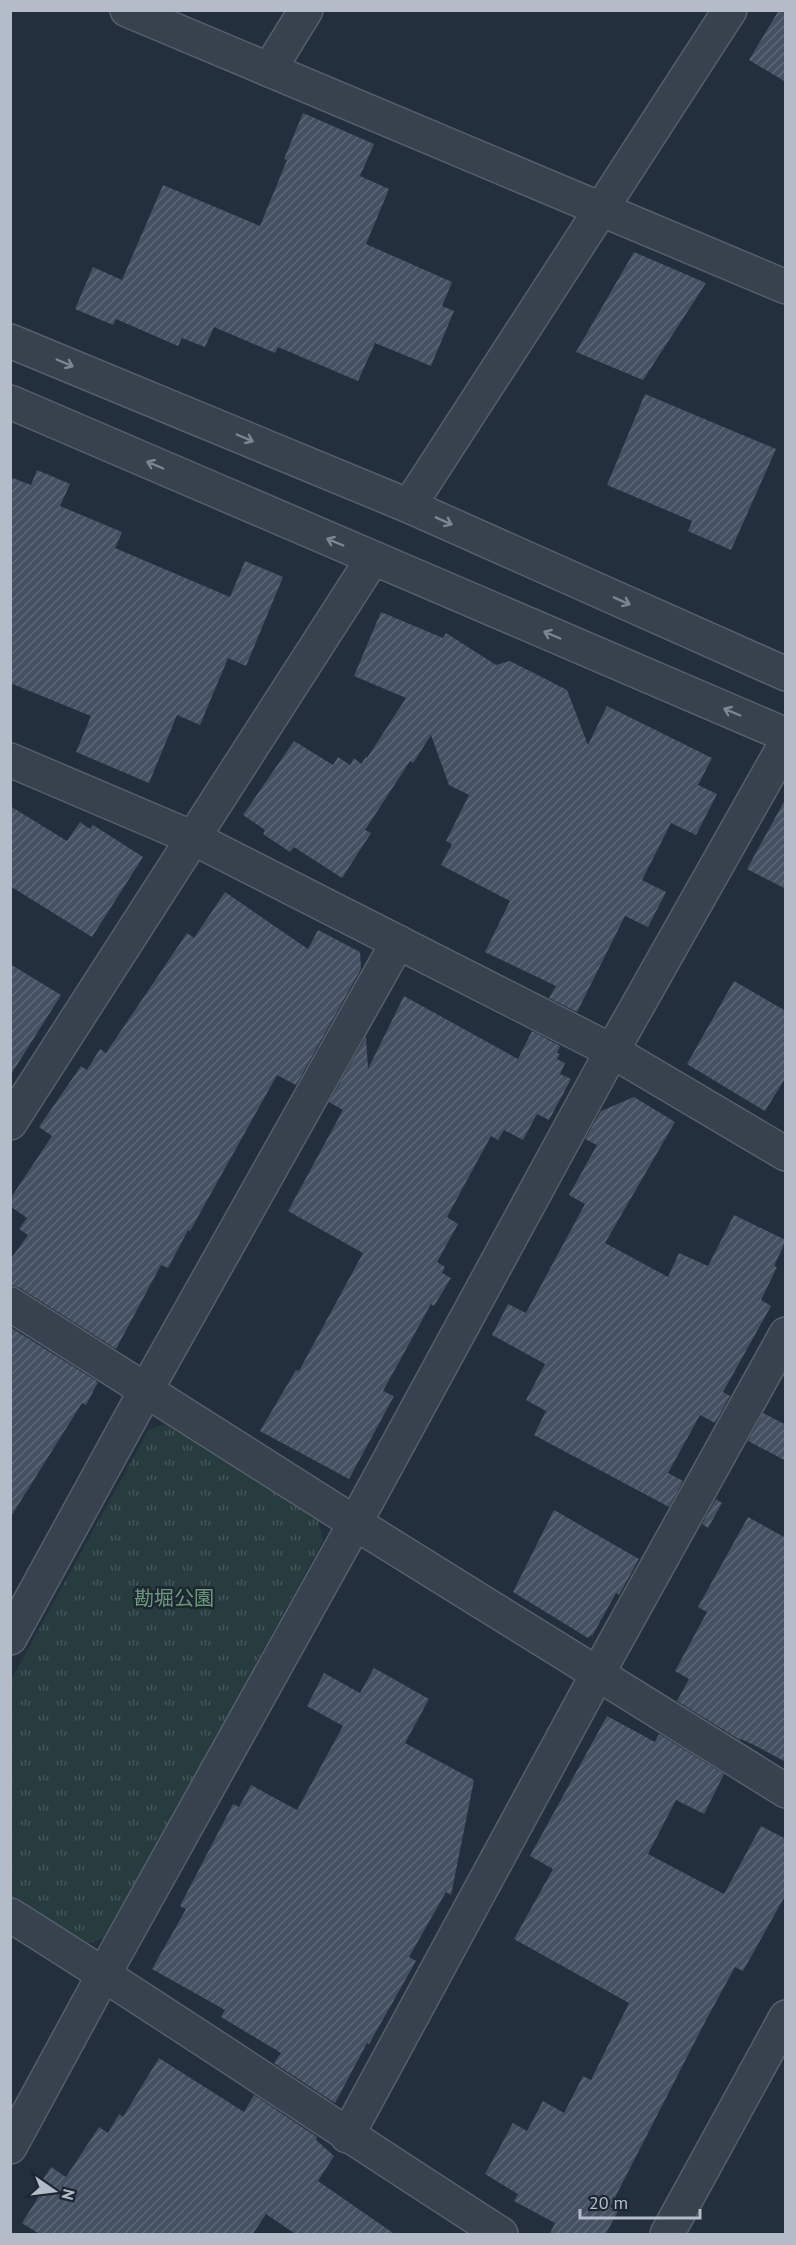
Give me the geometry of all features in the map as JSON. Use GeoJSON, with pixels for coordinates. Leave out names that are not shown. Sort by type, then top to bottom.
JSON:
{"type":"FeatureCollection","features":[{"type":"Feature","properties":{"kind":"street"},"geometry":{"type":"LineString","coordinates":[[127,10],[786,287]]}},
{"type":"Feature","properties":{"kind":"street"},"geometry":{"type":"LineString","coordinates":[[269,70],[306,10]]}},
{"type":"Feature","properties":{"kind":"street"},"geometry":{"type":"LineString","coordinates":[[409,506],[730,10]]}},
{"type":"Feature","properties":{"kind":"street"},"geometry":{"type":"LineString","coordinates":[[10,340],[409,506],[786,674]]}},
{"type":"Feature","properties":{"kind":"street"},"geometry":{"type":"LineString","coordinates":[[10,402],[786,735]]}},
{"type":"Feature","properties":{"kind":"street"},"geometry":{"type":"LineString","coordinates":[[10,1123],[373,558]]}},
{"type":"Feature","properties":{"kind":"street"},"geometry":{"type":"LineString","coordinates":[[10,2148],[612,1051],[786,743]]}},
{"type":"Feature","properties":{"kind":"street"},"geometry":{"type":"LineString","coordinates":[[10,760],[194,838],[612,1051],[786,1154]]}},
{"type":"Feature","properties":{"kind":"street"},"geometry":{"type":"LineString","coordinates":[[10,1638],[146,1390],[398,942]]}},
{"type":"Feature","properties":{"kind":"street"},"geometry":{"type":"LineString","coordinates":[[10,1304],[355,1523],[786,1791]]}},
{"type":"Feature","properties":{"kind":"street"},"geometry":{"type":"LineString","coordinates":[[347,2136],[598,1673],[786,1334]]}},
{"type":"Feature","properties":{"kind":"street"},"geometry":{"type":"LineString","coordinates":[[10,1915],[104,1974],[347,2136],[501,2235]]}},
{"type":"Feature","properties":{"kind":"street"},"geometry":{"type":"LineString","coordinates":[[667,2235],[777,2052],[786,2017]]}},
{"type":"Feature","properties":{"kind":"green space","name":"勘堀公園"},"geometry":{"type":"Polygon","coordinates":[[[167,1424],[318,1519],[323,1541],[105,1937],[86,1945],[11,1898],[11,1680],[149,1429],[167,1424]]]}},
{"type":"Feature","properties":{"kind":"building"},"geometry":{"type":"Polygon","coordinates":[[[779,10],[786,10],[786,82],[749,60],[779,10]]]}},
{"type":"Feature","properties":{"kind":"building"},"geometry":{"type":"Polygon","coordinates":[[[303,113],[374,144],[360,176],[389,189],[366,244],[452,282],[442,306],[454,311],[431,366],[375,343],[358,381],[278,347],[275,353],[214,327],[205,347],[182,338],[178,346],[116,319],[113,325],[75,309],[93,267],[122,280],[163,185],[260,226],[303,113]]]}},
{"type":"Feature","properties":{"kind":"building"},"geometry":{"type":"Polygon","coordinates":[[[634,252],[706,283],[643,380],[576,352],[634,252]]]}},
{"type":"Feature","properties":{"kind":"building"},"geometry":{"type":"Polygon","coordinates":[[[645,394],[776,449],[731,550],[688,531],[692,521],[607,485],[645,394]]]}},
{"type":"Feature","properties":{"kind":"building"},"geometry":{"type":"Polygon","coordinates":[[[37,470],[70,484],[60,506],[122,532],[115,548],[230,597],[245,561],[283,577],[246,666],[228,658],[200,725],[177,715],[149,783],[76,752],[91,716],[10,683],[10,477],[31,485],[37,470]]]}},
{"type":"Feature","properties":{"kind":"building"},"geometry":{"type":"Polygon","coordinates":[[[381,612],[443,638],[446,633],[496,665],[510,661],[567,690],[588,745],[607,706],[712,758],[698,785],[717,794],[696,835],[671,823],[642,880],[666,892],[648,927],[625,916],[577,1012],[549,998],[556,986],[485,952],[510,901],[441,865],[452,844],[446,841],[469,795],[449,785],[431,735],[413,763],[410,761],[365,830],[371,833],[342,878],[294,847],[290,852],[263,834],[265,830],[243,815],[294,741],[333,765],[338,757],[350,765],[354,758],[361,764],[367,758],[406,698],[354,676],[381,612]]]}},
{"type":"Feature","properties":{"kind":"building"},"geometry":{"type":"Polygon","coordinates":[[[786,798],[786,889],[747,869],[786,798]]]}},
{"type":"Feature","properties":{"kind":"building"},"geometry":{"type":"Polygon","coordinates":[[[10,806],[67,841],[80,822],[90,829],[93,825],[143,857],[92,937],[10,886],[10,806]]]}},
{"type":"Feature","properties":{"kind":"building"},"geometry":{"type":"Polygon","coordinates":[[[225,892],[308,949],[318,930],[360,952],[361,969],[296,1085],[277,1075],[190,1231],[188,1230],[168,1268],[161,1265],[116,1349],[20,1288],[10,1285],[10,1260],[28,1235],[19,1229],[27,1218],[10,1206],[10,1199],[52,1136],[39,1127],[81,1066],[87,1070],[100,1049],[106,1053],[187,933],[194,938],[225,892]]]}},
{"type":"Feature","properties":{"kind":"building"},"geometry":{"type":"Polygon","coordinates":[[[10,964],[61,995],[10,1076],[10,964]]]}},
{"type":"Feature","properties":{"kind":"building"},"geometry":{"type":"Polygon","coordinates":[[[734,981],[786,1011],[786,1077],[765,1111],[687,1064],[734,981]]]}},
{"type":"Feature","properties":{"kind":"building"},"geometry":{"type":"Polygon","coordinates":[[[404,996],[518,1059],[532,1031],[560,1046],[557,1059],[565,1063],[560,1074],[571,1079],[549,1120],[537,1114],[523,1140],[504,1130],[498,1140],[491,1136],[447,1217],[458,1224],[437,1262],[445,1267],[442,1273],[451,1278],[434,1306],[431,1304],[383,1391],[394,1396],[349,1479],[260,1431],[296,1370],[299,1371],[363,1253],[288,1211],[343,1110],[329,1102],[366,1037],[368,1069],[404,996]]]}},
{"type":"Feature","properties":{"kind":"building"},"geometry":{"type":"Polygon","coordinates":[[[634,1097],[675,1122],[605,1243],[668,1277],[679,1253],[708,1266],[734,1215],[786,1240],[774,1266],[777,1267],[761,1300],[771,1306],[723,1392],[730,1396],[715,1423],[700,1415],[668,1473],[683,1481],[669,1507],[534,1435],[546,1411],[526,1400],[545,1364],[492,1335],[508,1304],[526,1313],[585,1204],[569,1195],[597,1145],[585,1139],[601,1111],[634,1097]]]}},
{"type":"Feature","properties":{"kind":"building"},"geometry":{"type":"Polygon","coordinates":[[[10,1327],[98,1382],[86,1405],[82,1403],[10,1518],[10,1327]]]}},
{"type":"Feature","properties":{"kind":"building"},"geometry":{"type":"Polygon","coordinates":[[[763,1413],[786,1425],[786,1461],[748,1441],[763,1413]]]}},
{"type":"Feature","properties":{"kind":"building"},"geometry":{"type":"Polygon","coordinates":[[[716,1499],[722,1503],[708,1528],[702,1524],[716,1499]]]}},
{"type":"Feature","properties":{"kind":"building"},"geometry":{"type":"Polygon","coordinates":[[[554,1510],[639,1559],[619,1595],[616,1593],[592,1636],[588,1638],[513,1592],[554,1510]]]}},
{"type":"Feature","properties":{"kind":"building"},"geometry":{"type":"Polygon","coordinates":[[[748,1517],[786,1538],[786,1762],[740,1740],[677,1701],[689,1679],[675,1671],[707,1612],[698,1607],[748,1517]]]}},
{"type":"Feature","properties":{"kind":"building"},"geometry":{"type":"Polygon","coordinates":[[[374,1668],[429,1699],[405,1743],[474,1780],[451,1895],[446,1892],[409,1957],[416,1961],[369,2044],[367,2043],[335,2103],[274,2063],[281,2053],[221,2017],[225,2010],[152,1969],[186,1909],[180,1906],[233,1804],[239,1807],[251,1785],[297,1810],[343,1726],[307,1706],[324,1673],[360,1693],[374,1668]]]}},
{"type":"Feature","properties":{"kind":"building"},"geometry":{"type":"Polygon","coordinates":[[[607,1716],[655,1742],[659,1734],[724,1774],[704,1814],[676,1800],[648,1854],[724,1894],[761,1826],[786,1839],[786,1894],[743,1971],[735,1967],[705,2022],[610,2207],[618,2211],[605,2235],[549,2235],[555,2223],[514,2201],[518,2194],[485,2174],[513,2123],[527,2131],[543,2101],[564,2113],[583,2076],[591,2080],[629,2003],[514,1939],[553,1869],[530,1856],[607,1716]]]}},
{"type":"Feature","properties":{"kind":"building"},"geometry":{"type":"Polygon","coordinates":[[[159,2058],[244,2112],[254,2095],[317,2137],[316,2140],[334,2156],[318,2181],[396,2235],[297,2235],[266,2214],[252,2235],[41,2235],[22,2223],[39,2196],[34,2193],[51,2167],[66,2177],[99,2127],[108,2133],[119,2114],[123,2117],[159,2058]]]}}]}
